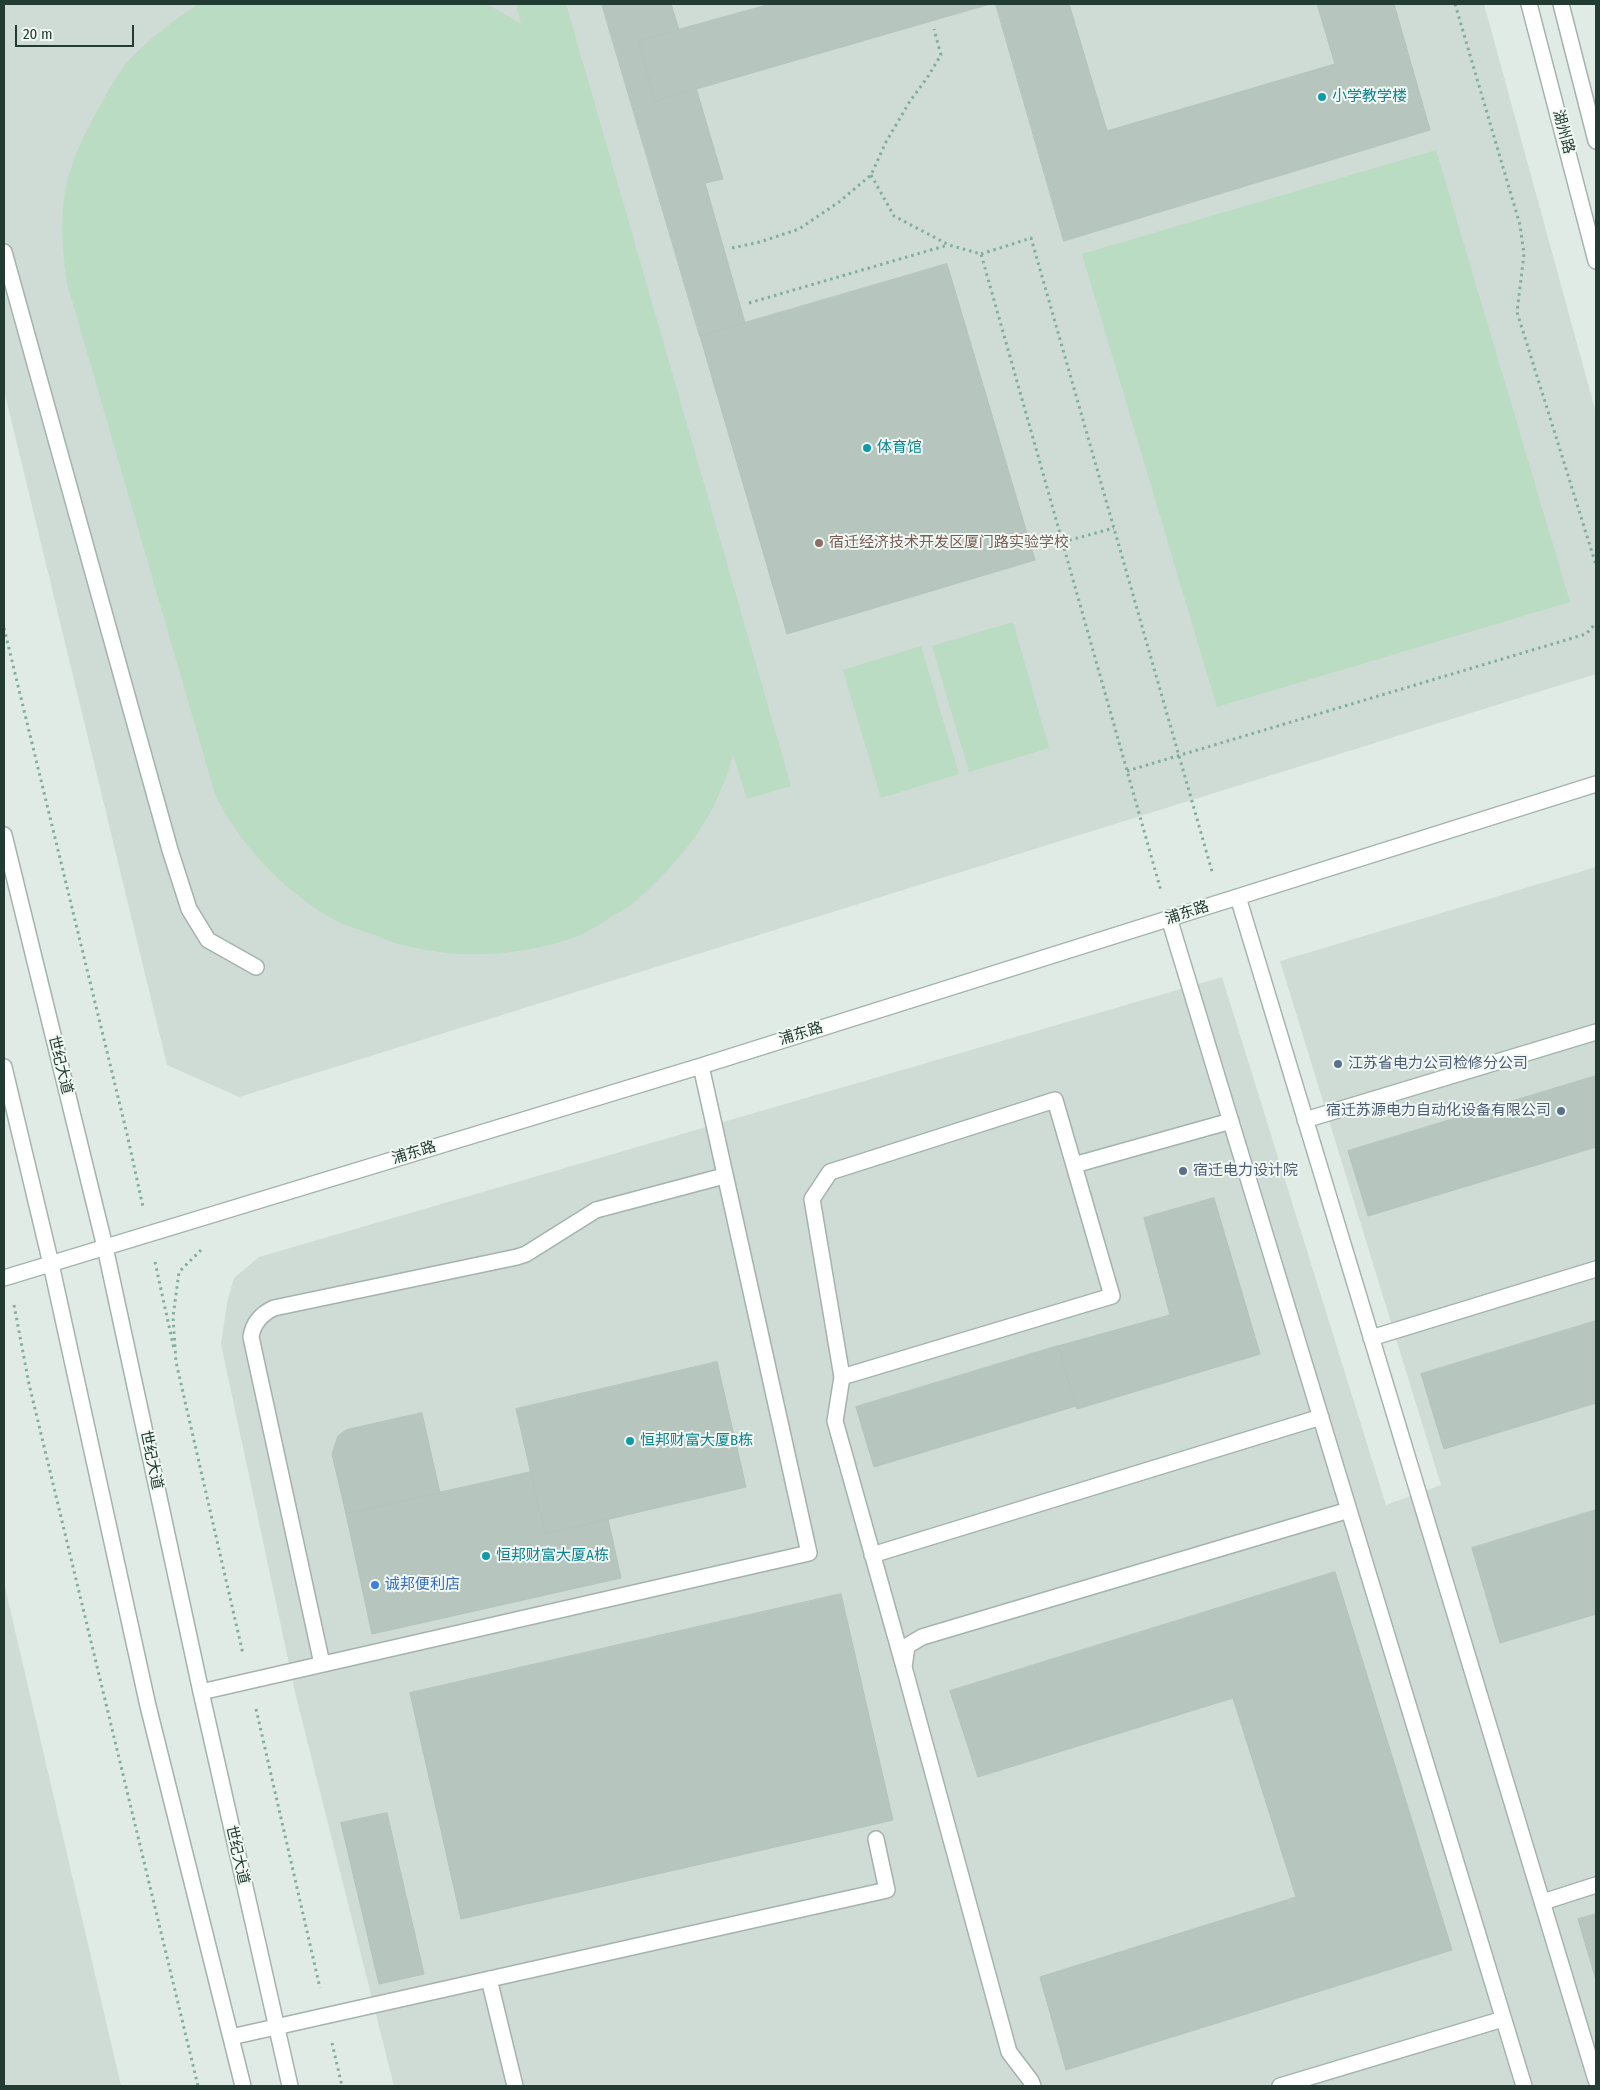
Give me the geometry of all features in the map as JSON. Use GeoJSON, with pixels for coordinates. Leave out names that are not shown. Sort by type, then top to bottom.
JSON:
{"type":"FeatureCollection","features":[{"type":"Feature","properties":{"kind":"street","name":"湖州路"},"geometry":{"type":"LineString","coordinates":[[1530,4],[1596,261]]}},
{"type":"Feature","properties":{"kind":"street","name":"湖州路"},"geometry":{"type":"LineString","coordinates":[[1560,4],[1596,141]]}},
{"type":"Feature","properties":{"kind":"street"},"geometry":{"type":"LineString","coordinates":[[4,252],[170,850],[189,909],[208,940],[256,967]]}},
{"type":"Feature","properties":{"kind":"street","name":"浦东路"},"geometry":{"type":"LineString","coordinates":[[6,1277],[701,1066],[1596,784]]}},
{"type":"Feature","properties":{"kind":"street","name":"世纪大道"},"geometry":{"type":"LineString","coordinates":[[4,835],[105,1247],[201,1692],[290,2086]]}},
{"type":"Feature","properties":{"kind":"street"},"geometry":{"type":"LineString","coordinates":[[1238,897],[1596,2080]]}},
{"type":"Feature","properties":{"kind":"street"},"geometry":{"type":"LineString","coordinates":[[1169,918],[1524,2086]]}},
{"type":"Feature","properties":{"kind":"street"},"geometry":{"type":"LineString","coordinates":[[1305,1120],[1596,1032]]}},
{"type":"Feature","properties":{"kind":"street"},"geometry":{"type":"LineString","coordinates":[[201,1692],[808,1553],[701,1066]]}},
{"type":"Feature","properties":{"kind":"street"},"geometry":{"type":"LineString","coordinates":[[4,1067],[51,1264],[148,1706],[243,2086]]}},
{"type":"Feature","properties":{"kind":"street"},"geometry":{"type":"LineString","coordinates":[[842,1377],[1112,1296],[1055,1100],[830,1172],[812,1199],[842,1377],[835,1421],[1009,2052],[1033,2086]]}},
{"type":"Feature","properties":{"kind":"street"},"geometry":{"type":"LineString","coordinates":[[1074,1166],[1231,1121]]}},
{"type":"Feature","properties":{"kind":"street"},"geometry":{"type":"LineString","coordinates":[[322,1664],[251,1337],[252,1329],[261,1315],[274,1308],[517,1257],[596,1210],[724,1176]]}},
{"type":"Feature","properties":{"kind":"street"},"geometry":{"type":"LineString","coordinates":[[1371,1338],[1596,1269]]}},
{"type":"Feature","properties":{"kind":"street"},"geometry":{"type":"LineString","coordinates":[[872,1555],[1321,1417]]}},
{"type":"Feature","properties":{"kind":"street"},"geometry":{"type":"LineString","coordinates":[[904,1667],[907,1646],[922,1637],[1349,1510]]}},
{"type":"Feature","properties":{"kind":"street"},"geometry":{"type":"LineString","coordinates":[[231,2037],[887,1890],[876,1839]]}},
{"type":"Feature","properties":{"kind":"street"},"geometry":{"type":"LineString","coordinates":[[1543,1902],[1596,1885]]}},
{"type":"Feature","properties":{"kind":"street"},"geometry":{"type":"LineString","coordinates":[[489,1979],[514,2086]]}},
{"type":"Feature","properties":{"kind":"street"},"geometry":{"type":"LineString","coordinates":[[1280,2086],[1503,2019]]}},
{"type":"Feature","properties":{"kind":"path"},"geometry":{"type":"LineString","coordinates":[[1456,4],[1520,225],[1524,254],[1517,312],[1596,565]]}},
{"type":"Feature","properties":{"kind":"path"},"geometry":{"type":"LineString","coordinates":[[732,248],[760,242],[798,229],[839,202],[871,175],[886,142],[910,100],[927,78],[941,55],[934,29]]}},
{"type":"Feature","properties":{"kind":"path"},"geometry":{"type":"LineString","coordinates":[[871,175],[894,216],[948,245],[981,254],[1032,238],[1221,902]]}},
{"type":"Feature","properties":{"kind":"path"},"geometry":{"type":"LineString","coordinates":[[750,303],[948,245]]}},
{"type":"Feature","properties":{"kind":"path"},"geometry":{"type":"LineString","coordinates":[[981,254],[1169,918]]}},
{"type":"Feature","properties":{"kind":"path"},"geometry":{"type":"LineString","coordinates":[[1063,542],[1114,528]]}},
{"type":"Feature","properties":{"kind":"path"},"geometry":{"type":"LineString","coordinates":[[1128,770],[1586,634],[1596,623]]}},
{"type":"Feature","properties":{"kind":"path"},"geometry":{"type":"LineString","coordinates":[[4,628],[127,1134],[176,1362],[342,2086]]}},
{"type":"Feature","properties":{"kind":"path"},"geometry":{"type":"LineString","coordinates":[[176,1362],[173,1318],[179,1272],[202,1249]]}},
{"type":"Feature","properties":{"kind":"path"},"geometry":{"type":"LineString","coordinates":[[6,1277],[29,1384],[198,2086]]}},
{"type":"Feature","properties":{"kind":"shaded area","name":"宿迁经济技术开发区厦门路实验学校"},"geometry":{"type":"Polygon","coordinates":[[[4,4],[1484,4],[1596,413],[1596,674],[239,1097],[167,1065],[4,390],[4,4]]]}},
{"type":"Feature","properties":{"kind":"shaded area"},"geometry":{"type":"Polygon","coordinates":[[[1596,867],[1596,2086],[394,2086],[295,1692],[221,1344],[227,1303],[234,1278],[259,1257],[1222,977],[1386,1505],[1441,1485],[1280,961],[1596,867]]]}},
{"type":"Feature","properties":{"kind":"shaded area"},"geometry":{"type":"Polygon","coordinates":[[[4,1583],[121,2086],[4,2086],[4,1583]]]}},
{"type":"Feature","properties":{"kind":"green space"},"geometry":{"type":"Polygon","coordinates":[[[199,4],[487,4],[521,24],[516,4],[566,4],[791,786],[747,799],[733,754],[715,803],[698,833],[676,861],[634,902],[581,935],[513,952],[470,954],[449,953],[403,945],[350,926],[332,918],[309,903],[277,877],[236,830],[215,794],[67,283],[62,224],[65,194],[75,158],[81,142],[115,79],[128,61],[148,42],[199,4]]]}},
{"type":"Feature","properties":{"kind":"green space"},"geometry":{"type":"Polygon","coordinates":[[[1436,150],[1570,602],[1217,707],[1082,254],[1436,150]]]}},
{"type":"Feature","properties":{"kind":"green space"},"geometry":{"type":"Polygon","coordinates":[[[1013,622],[1049,748],[969,772],[932,646],[1013,622]]]}},
{"type":"Feature","properties":{"kind":"green space"},"geometry":{"type":"Polygon","coordinates":[[[921,646],[959,774],[881,798],[843,670],[921,646]]]}},
{"type":"Feature","properties":{"kind":"building"},"geometry":{"type":"Polygon","coordinates":[[[602,4],[671,4],[679,30],[638,41],[655,101],[696,88],[723,179],[705,183],[745,323],[700,336],[602,4]]]}},
{"type":"Feature","properties":{"kind":"building"},"geometry":{"type":"Polygon","coordinates":[[[771,4],[990,4],[655,101],[638,41],[771,4]]]}},
{"type":"Feature","properties":{"kind":"building","name":"小学教学楼"},"geometry":{"type":"Polygon","coordinates":[[[996,4],[1069,4],[1107,131],[1335,64],[1317,4],[1394,4],[1430,130],[1064,241],[996,4]]]}},
{"type":"Feature","properties":{"kind":"building","name":"体育馆"},"geometry":{"type":"Polygon","coordinates":[[[947,264],[1035,560],[787,634],[700,336],[947,264]]]}},
{"type":"Feature","properties":{"kind":"building"},"geometry":{"type":"Polygon","coordinates":[[[1596,1076],[1596,1147],[1368,1216],[1348,1151],[1596,1076]]]}},
{"type":"Feature","properties":{"kind":"building"},"geometry":{"type":"Polygon","coordinates":[[[1214,1198],[1260,1354],[1077,1409],[1058,1346],[1170,1315],[1144,1218],[1214,1198]]]}},
{"type":"Feature","properties":{"kind":"building"},"geometry":{"type":"Polygon","coordinates":[[[1596,1321],[1596,1403],[1444,1449],[1421,1374],[1596,1321]]]}},
{"type":"Feature","properties":{"kind":"building"},"geometry":{"type":"Polygon","coordinates":[[[1058,1346],[1076,1406],[874,1467],[856,1407],[1058,1346]]]}},
{"type":"Feature","properties":{"kind":"building","name":"恒邦财富大厦B栋"},"geometry":{"type":"Polygon","coordinates":[[[717,1362],[746,1487],[545,1534],[516,1409],[717,1362]]]}},
{"type":"Feature","properties":{"kind":"building"},"geometry":{"type":"Polygon","coordinates":[[[422,1413],[440,1493],[346,1514],[332,1454],[338,1436],[346,1430],[422,1413]]]}},
{"type":"Feature","properties":{"kind":"building","name":"恒邦财富大厦A栋"},"geometry":{"type":"Polygon","coordinates":[[[531,1472],[545,1534],[608,1519],[621,1578],[372,1634],[346,1514],[531,1472]]]}},
{"type":"Feature","properties":{"kind":"building"},"geometry":{"type":"Polygon","coordinates":[[[1596,1510],[1596,1614],[1500,1643],[1472,1548],[1596,1510]]]}},
{"type":"Feature","properties":{"kind":"building"},"geometry":{"type":"Polygon","coordinates":[[[1335,1572],[1452,1950],[1066,2070],[1040,1977],[1296,1897],[1233,1698],[978,1777],[950,1691],[1335,1572]]]}},
{"type":"Feature","properties":{"kind":"building"},"geometry":{"type":"Polygon","coordinates":[[[841,1594],[893,1820],[461,1919],[410,1693],[841,1594]]]}},
{"type":"Feature","properties":{"kind":"building"},"geometry":{"type":"Polygon","coordinates":[[[387,1813],[424,1974],[379,1984],[341,1823],[387,1813]]]}},
{"type":"Feature","properties":{"kind":"building"},"geometry":{"type":"Polygon","coordinates":[[[1596,1914],[1596,1980],[1578,1919],[1596,1914]]]}},
{"type":"Feature","properties":{"kind":"place","name":"小学教学楼"},"geometry":{"type":"Point","coordinates":[1322,97]}},
{"type":"Feature","properties":{"kind":"place","name":"体育馆"},"geometry":{"type":"Point","coordinates":[867,448]}},
{"type":"Feature","properties":{"kind":"place","name":"宿迁经济技术开发区厦门路实验学校"},"geometry":{"type":"Point","coordinates":[819,543]}},
{"type":"Feature","properties":{"kind":"place","name":"江苏省电力公司检修分公司"},"geometry":{"type":"Point","coordinates":[1338,1064]}},
{"type":"Feature","properties":{"kind":"place","name":"宿迁苏源电力自动化设备有限公司"},"geometry":{"type":"Point","coordinates":[1561,1111]}},
{"type":"Feature","properties":{"kind":"place","name":"宿迁电力设计院"},"geometry":{"type":"Point","coordinates":[1183,1171]}},
{"type":"Feature","properties":{"kind":"place","name":"恒邦财富大厦B栋"},"geometry":{"type":"Point","coordinates":[630,1441]}},
{"type":"Feature","properties":{"kind":"place","name":"恒邦财富大厦A栋"},"geometry":{"type":"Point","coordinates":[486,1556]}},
{"type":"Feature","properties":{"kind":"place","name":"诚邦便利店"},"geometry":{"type":"Point","coordinates":[375,1585]}}]}
